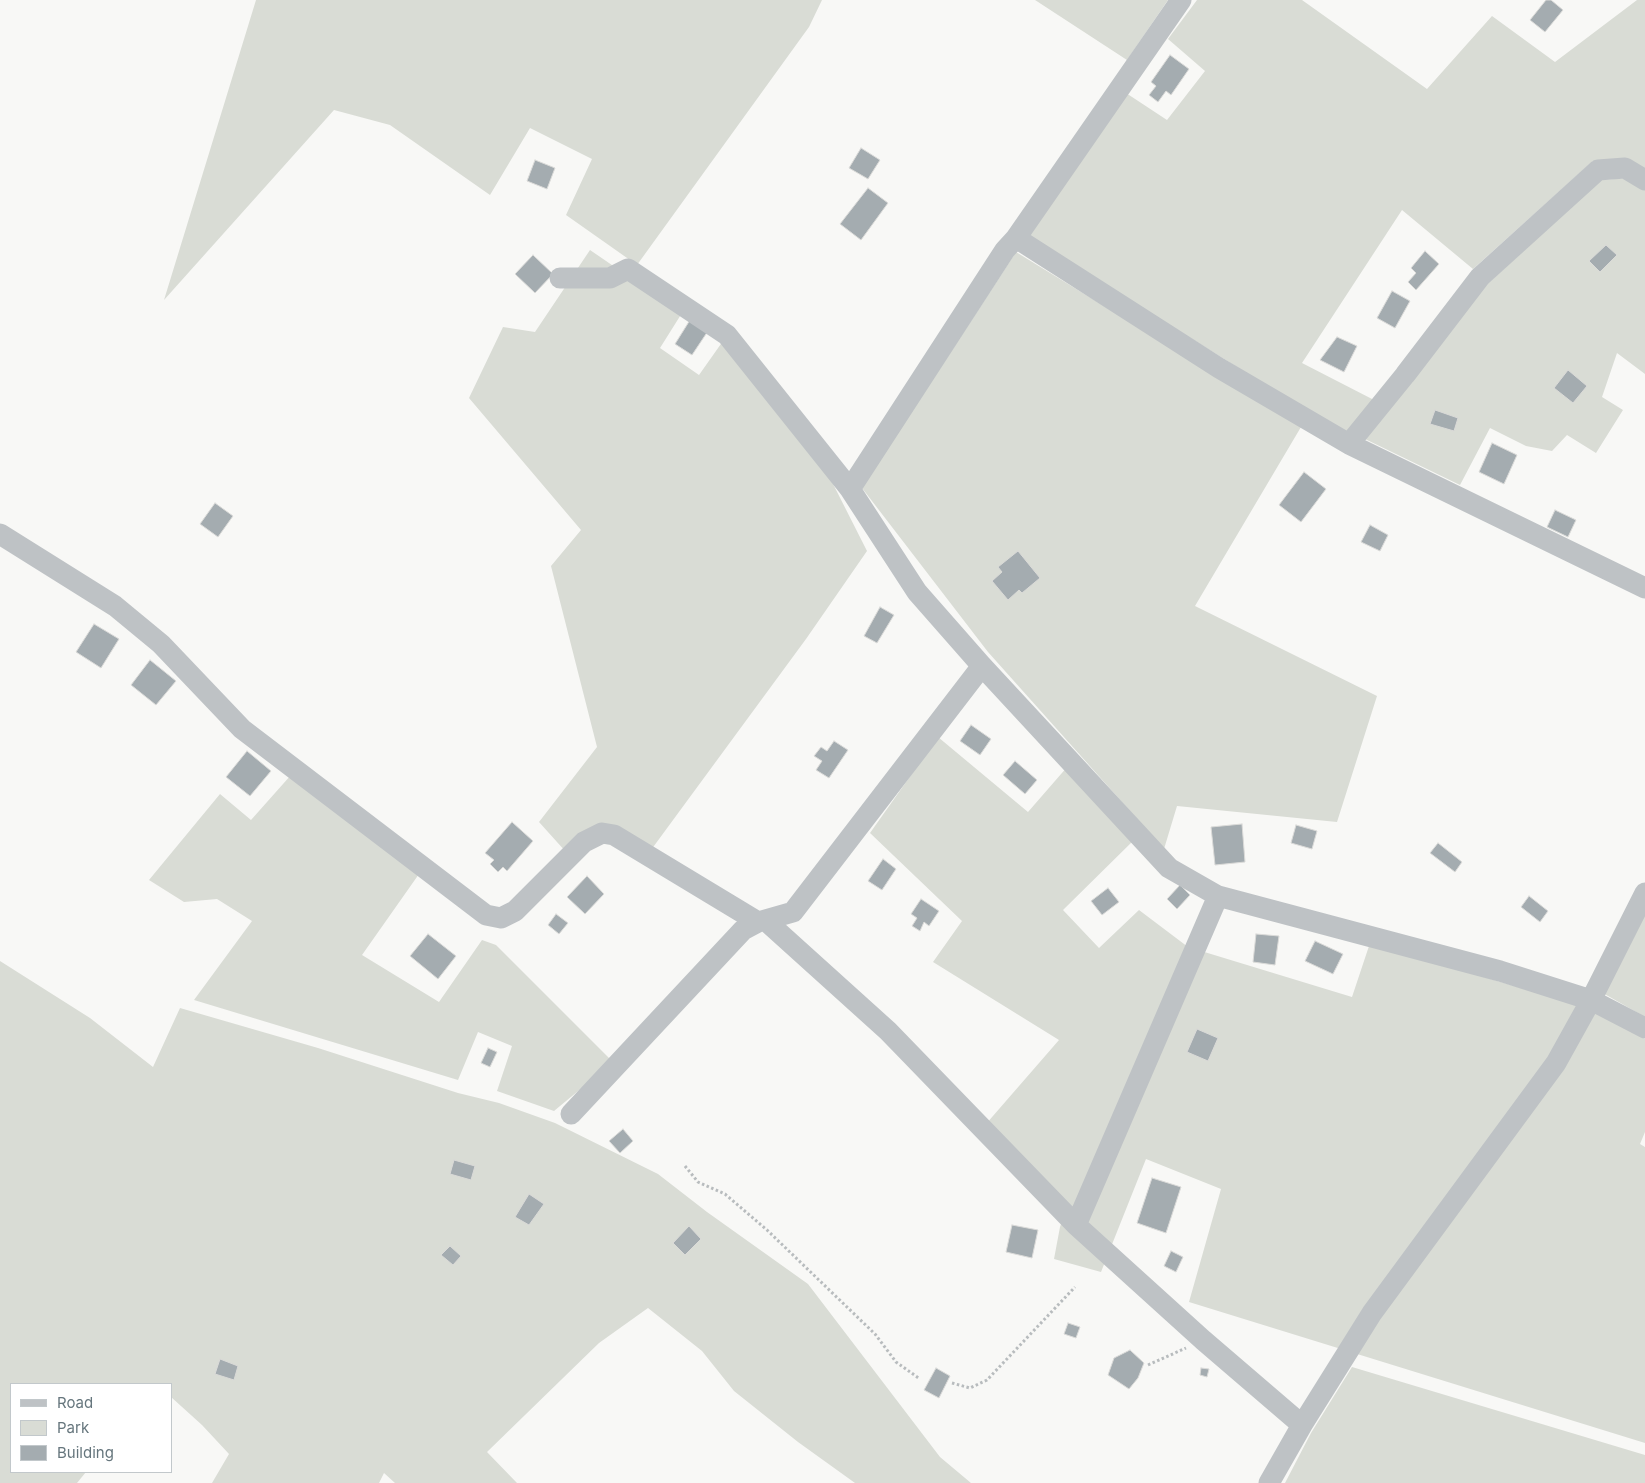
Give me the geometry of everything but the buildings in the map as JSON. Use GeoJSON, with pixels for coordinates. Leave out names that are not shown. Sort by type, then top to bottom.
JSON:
{"type":"FeatureCollection","features":[{"type":"Feature","properties":{"kind":"street"},"geometry":{"type":"LineString","coordinates":[[850,489],[1005,250],[1016,238],[1181,0]]}},
{"type":"Feature","properties":{"kind":"street"},"geometry":{"type":"LineString","coordinates":[[1349,444],[1480,277],[1598,170],[1625,168],[1645,180]]}},
{"type":"Feature","properties":{"kind":"street"},"geometry":{"type":"LineString","coordinates":[[1016,238],[1219,368],[1349,444],[1645,588]]}},
{"type":"Feature","properties":{"kind":"street"},"geometry":{"type":"LineString","coordinates":[[560,278],[610,278],[628,269],[726,335],[850,489],[916,592],[1169,868],[1218,896],[1500,971],[1591,1000],[1645,1028]]}},
{"type":"Feature","properties":{"kind":"street"},"geometry":{"type":"LineString","coordinates":[[0,534],[115,606],[161,644],[242,729],[486,915],[501,918],[515,911],[584,842],[602,834],[614,835],[761,921],[888,1031],[1076,1225],[1203,1340],[1302,1425]]}},
{"type":"Feature","properties":{"kind":"street"},"geometry":{"type":"LineString","coordinates":[[571,1114],[744,930],[761,921],[793,912],[982,666]]}},
{"type":"Feature","properties":{"kind":"street"},"geometry":{"type":"LineString","coordinates":[[1269,1483],[1302,1425],[1372,1313],[1556,1063],[1591,1000],[1645,893]]}},
{"type":"Feature","properties":{"kind":"street"},"geometry":{"type":"LineString","coordinates":[[1076,1225],[1218,896]]}},
{"type":"Feature","properties":{"kind":"path"},"geometry":{"type":"LineString","coordinates":[[685,1166],[698,1182],[725,1194],[767,1230],[875,1334],[896,1362],[920,1378]]}},
{"type":"Feature","properties":{"kind":"path"},"geometry":{"type":"LineString","coordinates":[[952,1383],[970,1388],[987,1380],[1075,1287]]}},
{"type":"Feature","properties":{"kind":"path"},"geometry":{"type":"LineString","coordinates":[[1148,1365],[1203,1340]]}},
{"type":"Feature","properties":{"kind":"green space"},"geometry":{"type":"Polygon","coordinates":[[[256,0],[822,0],[809,27],[637,265],[566,215],[592,159],[530,128],[490,195],[390,125],[334,110],[164,300],[256,0]]]}},
{"type":"Feature","properties":{"kind":"green space"},"geometry":{"type":"Polygon","coordinates":[[[1035,0],[1168,0],[1127,60],[1035,0]]]}},
{"type":"Feature","properties":{"kind":"green space"},"geometry":{"type":"Polygon","coordinates":[[[1197,0],[1302,0],[1427,89],[1492,16],[1555,62],[1637,0],[1645,0],[1645,173],[1593,161],[1473,269],[1402,210],[1302,363],[1374,400],[1347,436],[1026,235],[1126,93],[1167,120],[1205,71],[1168,39],[1197,0]]]}},
{"type":"Feature","properties":{"kind":"green space"},"geometry":{"type":"Polygon","coordinates":[[[1628,178],[1645,188],[1645,374],[1617,353],[1602,397],[1623,410],[1596,453],[1567,435],[1552,451],[1526,446],[1490,428],[1460,485],[1365,439],[1485,286],[1601,180],[1628,178]]]}},
{"type":"Feature","properties":{"kind":"green space"},"geometry":{"type":"Polygon","coordinates":[[[590,250],[682,313],[660,348],[699,375],[723,341],[829,476],[867,551],[806,639],[651,850],[616,830],[566,852],[539,822],[597,747],[551,566],[581,530],[469,398],[503,327],[535,332],[590,250]]]}},
{"type":"Feature","properties":{"kind":"green space"},"geometry":{"type":"Polygon","coordinates":[[[1016,252],[1301,427],[1195,606],[1377,696],[1337,822],[1177,806],[1164,849],[988,652],[862,488],[1016,252]]]}},
{"type":"Feature","properties":{"kind":"green space"},"geometry":{"type":"Polygon","coordinates":[[[938,737],[1028,812],[1068,766],[1135,839],[1063,910],[1099,948],[1139,910],[1188,947],[1352,997],[1370,943],[1598,1011],[1645,1039],[1645,1132],[1640,1144],[1645,1147],[1645,1443],[1189,1302],[1221,1189],[1146,1159],[1101,1272],[1054,1259],[1060,1227],[1067,1208],[986,1124],[1059,1040],[933,962],[962,921],[870,833],[938,737]]]}},
{"type":"Feature","properties":{"kind":"green space"},"geometry":{"type":"Polygon","coordinates":[[[291,775],[419,874],[362,955],[439,1002],[482,940],[496,945],[613,1062],[554,1111],[497,1091],[512,1046],[478,1032],[458,1080],[194,1000],[252,921],[217,899],[184,902],[149,880],[220,794],[251,820],[291,775]]]}},
{"type":"Feature","properties":{"kind":"green space"},"geometry":{"type":"Polygon","coordinates":[[[1645,904],[1645,1017],[1601,992],[1645,904]]]}},
{"type":"Feature","properties":{"kind":"green space"},"geometry":{"type":"Polygon","coordinates":[[[0,961],[90,1018],[153,1067],[180,1008],[318,1048],[458,1093],[499,1103],[555,1123],[658,1174],[707,1212],[808,1284],[940,1457],[971,1483],[855,1483],[798,1442],[734,1391],[702,1351],[648,1308],[599,1343],[487,1452],[517,1483],[395,1483],[384,1473],[379,1483],[212,1483],[229,1454],[202,1425],[172,1398],[172,1383],[10,1383],[10,1473],[85,1473],[77,1483],[0,1483],[0,961]]]}},
{"type":"Feature","properties":{"kind":"green space"},"geometry":{"type":"Polygon","coordinates":[[[1352,1367],[1645,1455],[1645,1483],[1285,1483],[1311,1433],[1352,1367]]]}}]}
